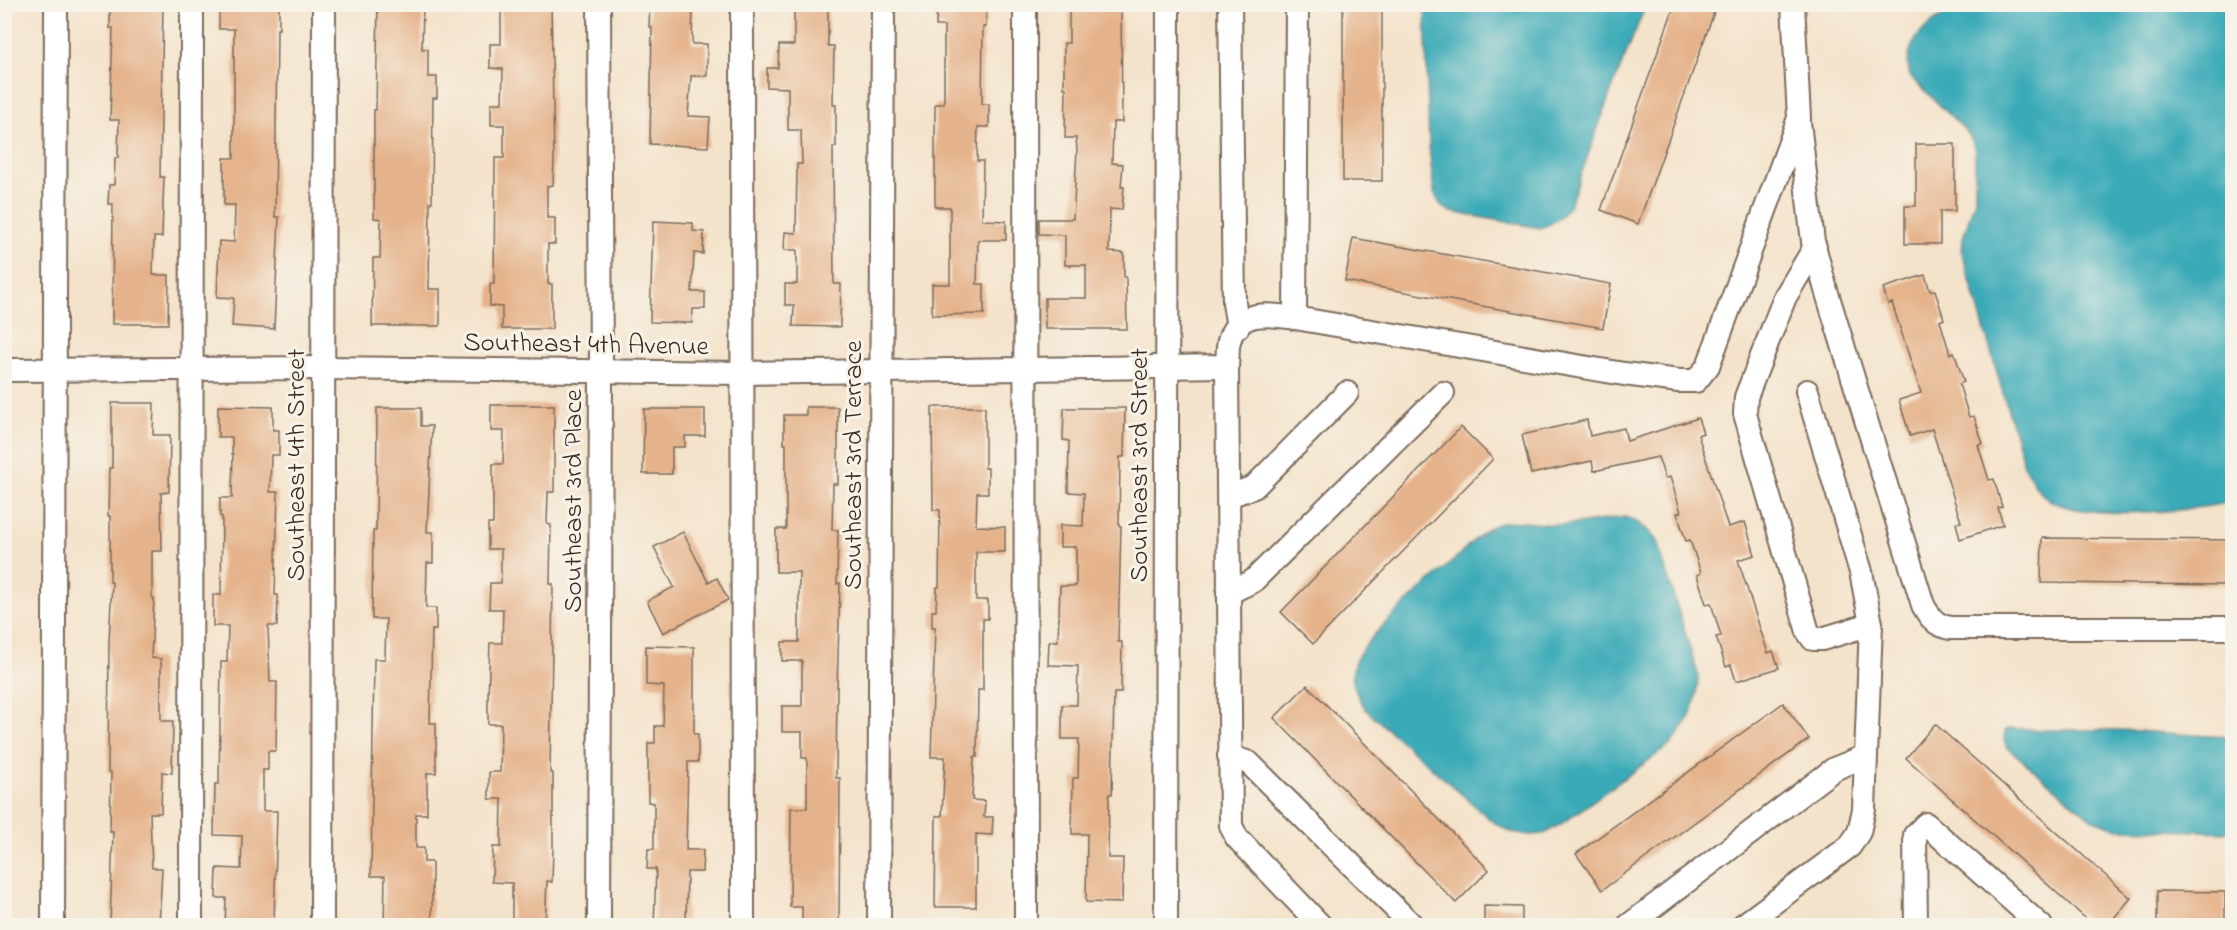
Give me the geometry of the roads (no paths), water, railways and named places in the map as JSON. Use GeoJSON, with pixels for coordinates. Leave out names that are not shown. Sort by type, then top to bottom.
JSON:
{"type":"FeatureCollection","features":[{"type":"Feature","properties":{"kind":"street"},"geometry":{"type":"LineString","coordinates":[[53,926],[53,371],[56,4]]}},
{"type":"Feature","properties":{"kind":"street"},"geometry":{"type":"LineString","coordinates":[[191,926],[192,4]]}},
{"type":"Feature","properties":{"kind":"street","name":"Southeast 4th Street"},"geometry":{"type":"LineString","coordinates":[[322,926],[324,4]]}},
{"type":"Feature","properties":{"kind":"street","name":"Southeast 3rd Place"},"geometry":{"type":"LineString","coordinates":[[599,4],[601,371],[599,926]]}},
{"type":"Feature","properties":{"kind":"street"},"geometry":{"type":"LineString","coordinates":[[742,4],[743,926]]}},
{"type":"Feature","properties":{"kind":"street","name":"Southeast 3rd Terrace"},"geometry":{"type":"LineString","coordinates":[[879,926],[883,4]]}},
{"type":"Feature","properties":{"kind":"street"},"geometry":{"type":"LineString","coordinates":[[1026,4],[1026,926]]}},
{"type":"Feature","properties":{"kind":"street","name":"Southeast 3rd Street"},"geometry":{"type":"LineString","coordinates":[[1166,926],[1168,4]]}},
{"type":"Feature","properties":{"kind":"street"},"geometry":{"type":"LineString","coordinates":[[1230,4],[1234,303],[1238,327]]}},
{"type":"Feature","properties":{"kind":"street"},"geometry":{"type":"LineString","coordinates":[[1295,318],[1297,4]]}},
{"type":"Feature","properties":{"kind":"street"},"geometry":{"type":"LineString","coordinates":[[1794,4],[1799,118],[1815,247],[1826,290],[1923,605],[1930,619],[1941,627],[1951,628],[2232,628]]}},
{"type":"Feature","properties":{"kind":"street"},"geometry":{"type":"LineString","coordinates":[[1321,926],[1237,838],[1231,826],[1227,366],[1229,339],[1249,318],[1261,314],[1624,374],[1696,381],[1708,366],[1799,118]]}},
{"type":"Feature","properties":{"kind":"street"},"geometry":{"type":"LineString","coordinates":[[1815,247],[1785,297],[1746,397],[1745,414],[1808,632],[1813,639],[1822,639],[1870,624]]}},
{"type":"Feature","properties":{"kind":"street","name":"Southeast 4th Avenue"},"geometry":{"type":"LineString","coordinates":[[4,370],[324,368],[742,373],[1227,366]]}},
{"type":"Feature","properties":{"kind":"street"},"geometry":{"type":"LineString","coordinates":[[1742,926],[1850,846],[1859,832],[1864,809],[1870,624],[1861,572],[1808,391]]}},
{"type":"Feature","properties":{"kind":"street"},"geometry":{"type":"LineString","coordinates":[[1228,496],[1254,487],[1347,393]]}},
{"type":"Feature","properties":{"kind":"street"},"geometry":{"type":"LineString","coordinates":[[1228,592],[1253,581],[1443,393]]}},
{"type":"Feature","properties":{"kind":"street"},"geometry":{"type":"LineString","coordinates":[[1229,756],[1249,764],[1413,926]]}},
{"type":"Feature","properties":{"kind":"street"},"geometry":{"type":"LineString","coordinates":[[1628,926],[1834,769],[1866,756]]}},
{"type":"Feature","properties":{"kind":"street"},"geometry":{"type":"LineString","coordinates":[[1916,926],[1915,835],[1926,824],[2041,926]]}},
{"type":"Feature","properties":{"kind":"water"},"geometry":{"type":"Polygon","coordinates":[[[1425,5],[1646,5],[1612,89],[1570,205],[1553,222],[1540,228],[1451,212],[1441,206],[1434,193],[1429,146],[1425,5]]]}},
{"type":"Feature","properties":{"kind":"water"},"geometry":{"type":"Polygon","coordinates":[[[1968,5],[2232,5],[2232,502],[2168,511],[2117,513],[2072,508],[2049,500],[2040,492],[2024,465],[1962,253],[1963,238],[1975,199],[1975,149],[1966,131],[1910,76],[1908,62],[1910,50],[1924,30],[1944,15],[1968,5]]]}},
{"type":"Feature","properties":{"kind":"water"},"geometry":{"type":"Polygon","coordinates":[[[1625,517],[1643,526],[1657,541],[1698,674],[1695,704],[1688,720],[1670,745],[1564,822],[1544,834],[1529,835],[1511,832],[1493,822],[1367,711],[1354,684],[1354,665],[1359,654],[1383,626],[1473,541],[1493,526],[1509,522],[1569,524],[1625,517]]]}},
{"type":"Feature","properties":{"kind":"water"},"geometry":{"type":"Polygon","coordinates":[[[2012,728],[2122,730],[2232,737],[2232,832],[2118,829],[2090,818],[2007,747],[2004,735],[2006,730],[2012,728]]]}}]}
